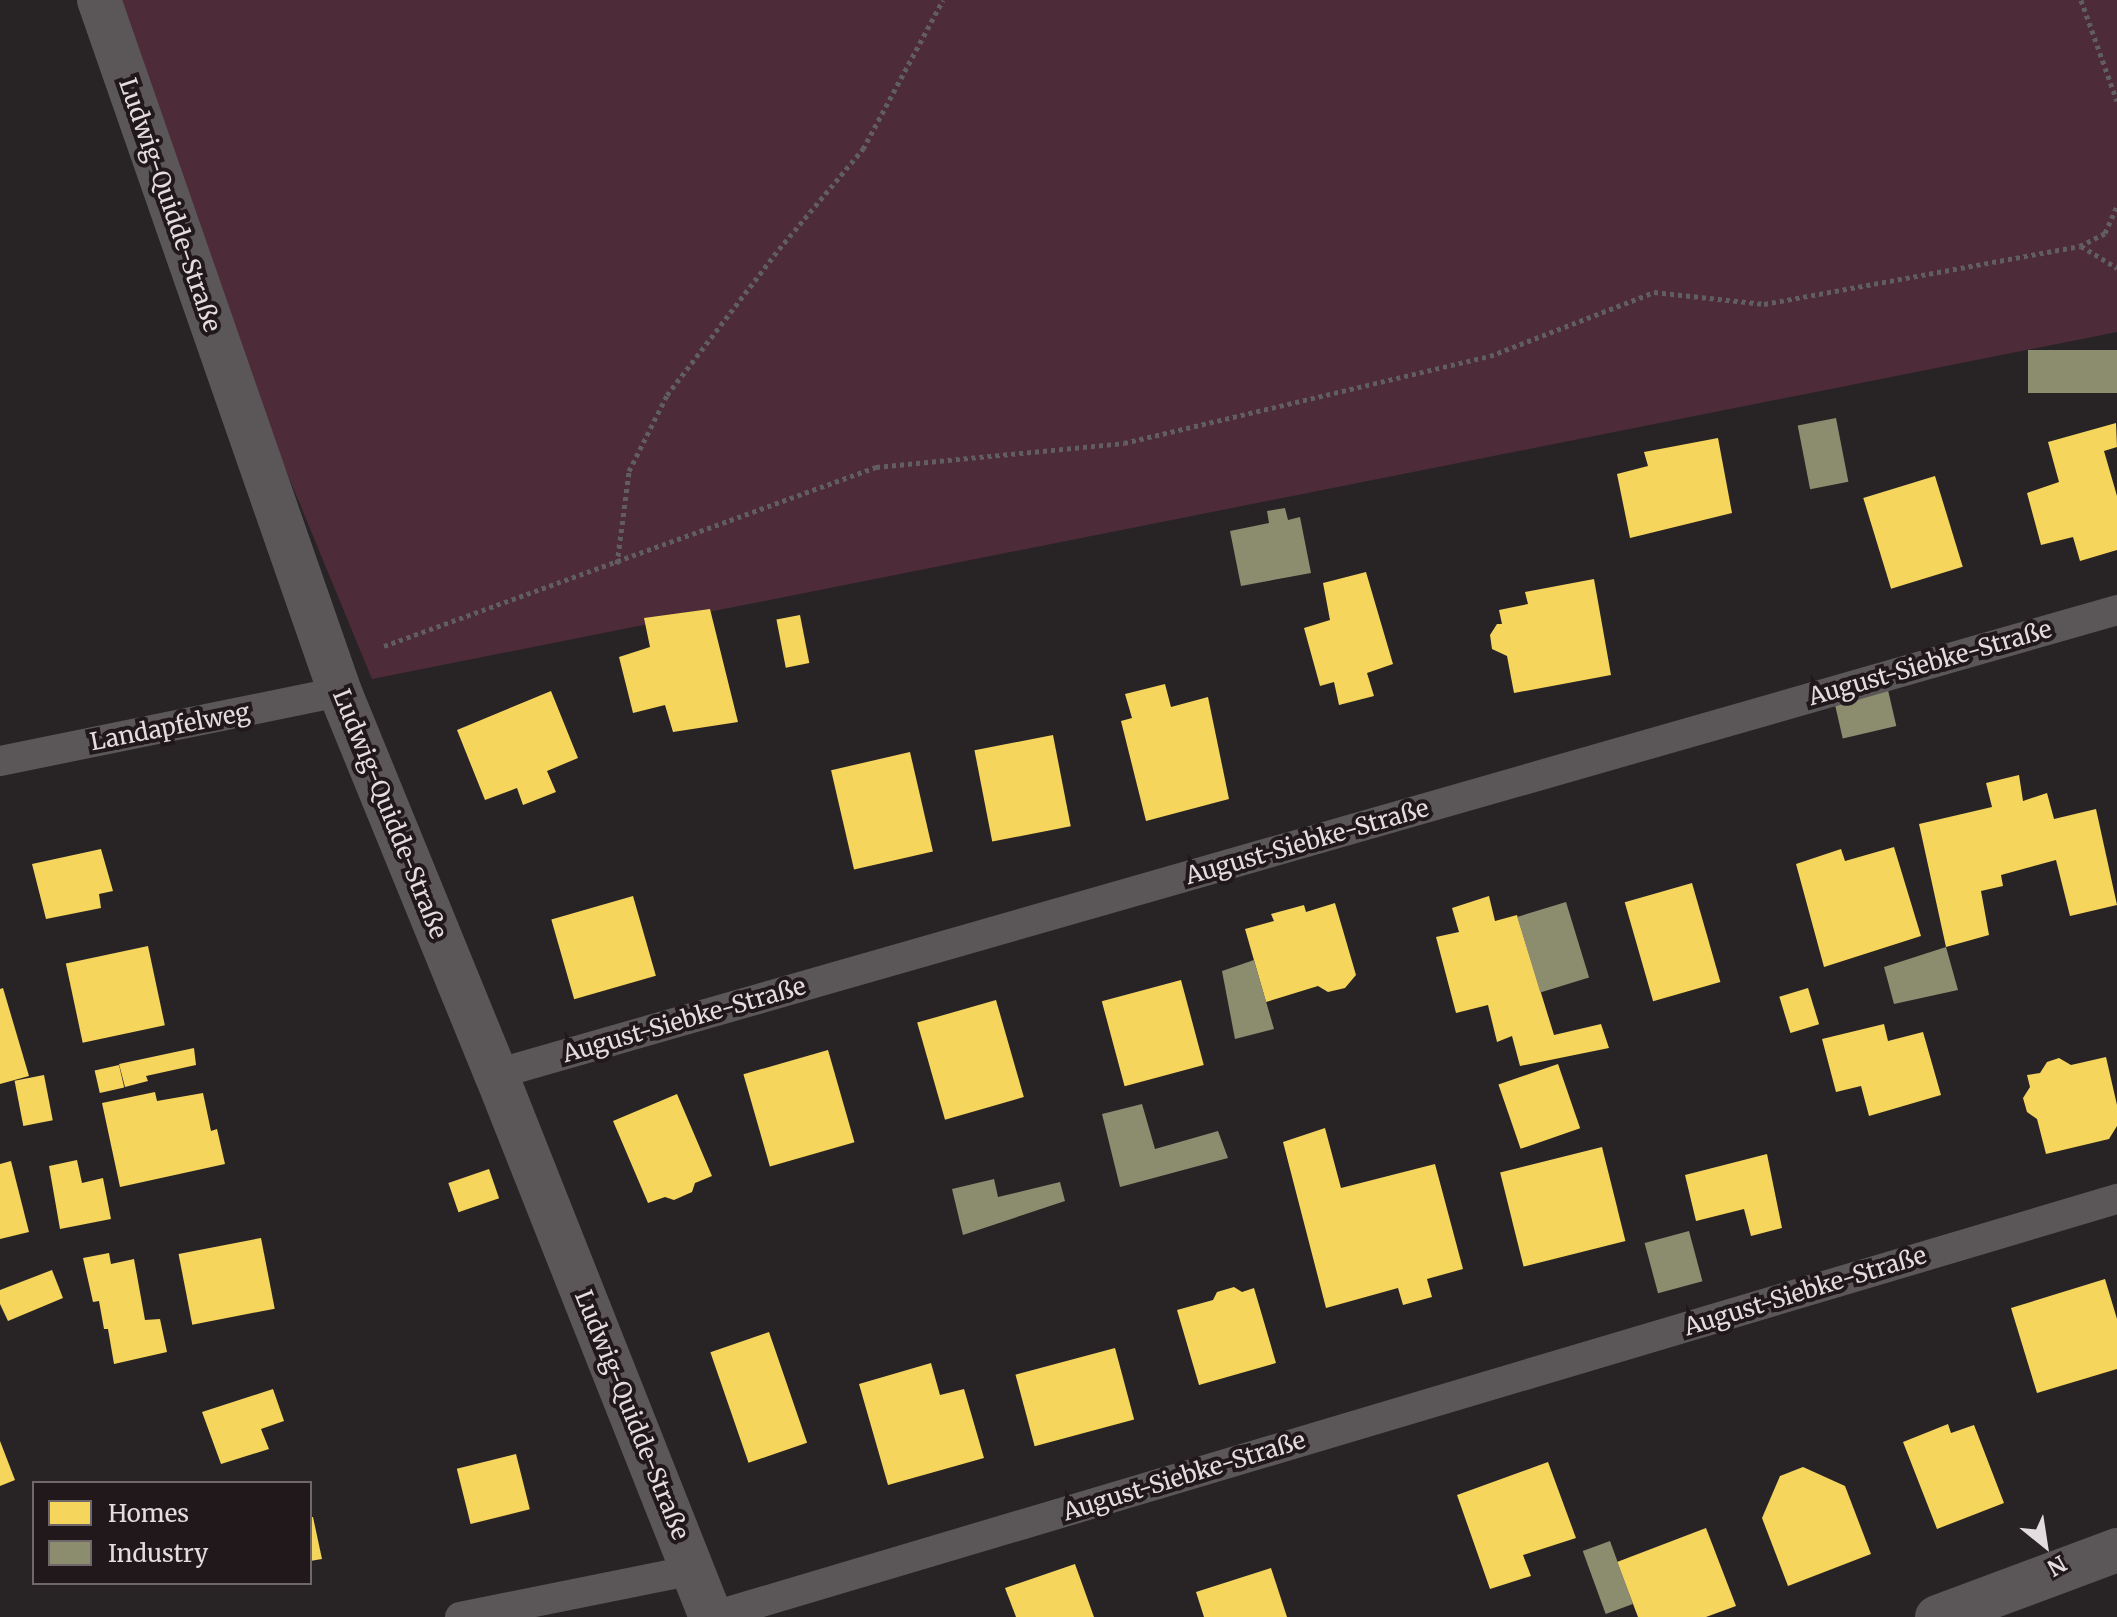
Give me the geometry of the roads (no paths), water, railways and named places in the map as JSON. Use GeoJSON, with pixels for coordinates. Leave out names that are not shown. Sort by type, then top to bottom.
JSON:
{"type":"FeatureCollection","features":[{"type":"Feature","properties":{"kind":"street","name":"Ludwig-Quidde-Straße"},"geometry":{"type":"LineString","coordinates":[[99,0],[335,678],[711,1617]]}},
{"type":"Feature","properties":{"kind":"street"},"geometry":{"type":"LineString","coordinates":[[1937,1617],[2117,1550]]}},
{"type":"Feature","properties":{"kind":"lane","name":"August-Siebke-Straße"},"geometry":{"type":"LineString","coordinates":[[496,1074],[2117,610]]}},
{"type":"Feature","properties":{"kind":"lane","name":"Landapfelweg"},"geometry":{"type":"LineString","coordinates":[[0,761],[335,678]]}},
{"type":"Feature","properties":{"kind":"lane","name":"August-Siebke-Straße"},"geometry":{"type":"LineString","coordinates":[[711,1617],[2117,1199]]}},
{"type":"Feature","properties":{"kind":"lane"},"geometry":{"type":"LineString","coordinates":[[460,1617],[693,1570]]}}]}
